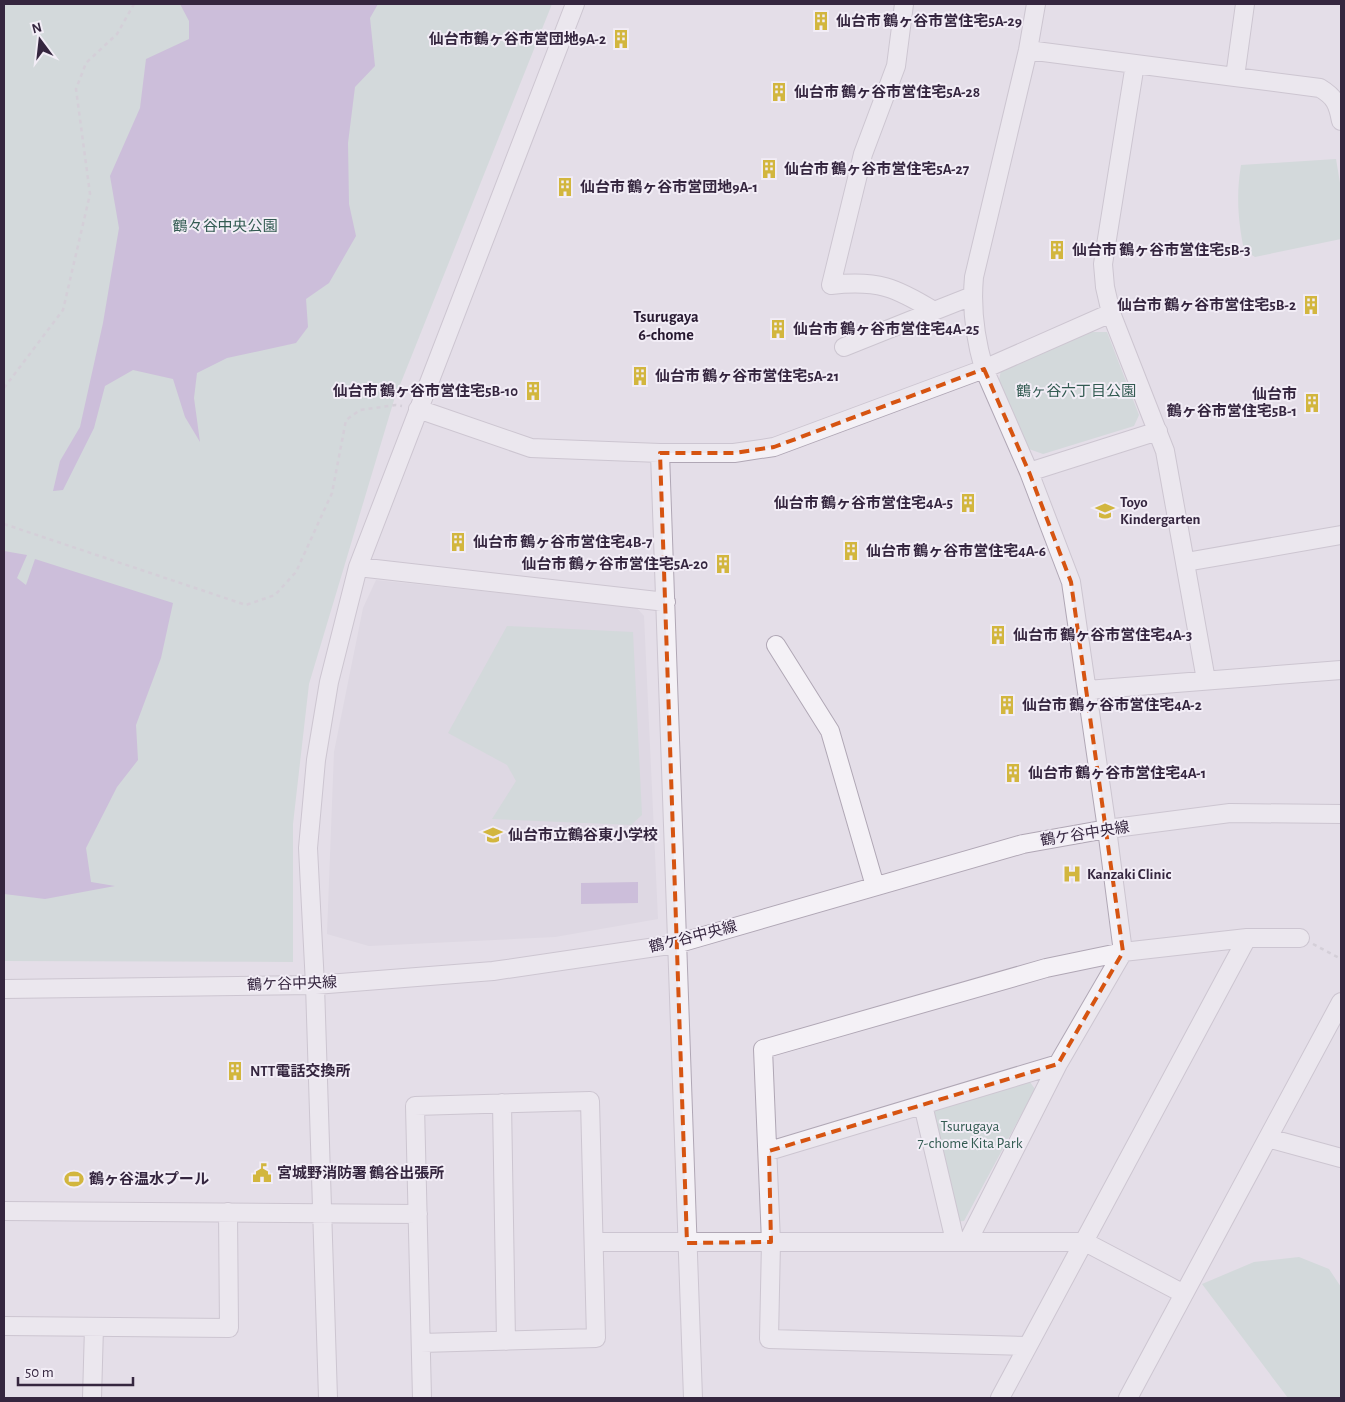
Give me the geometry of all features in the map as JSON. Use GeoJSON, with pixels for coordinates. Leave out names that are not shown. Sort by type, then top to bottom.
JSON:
{"type":"FeatureCollection","features":[{"type":"Feature","properties":{"kind":"street"},"geometry":{"type":"LineString","coordinates":[[328,1398],[315,985],[308,848],[316,760],[329,682],[358,567],[575,4]]}},
{"type":"Feature","properties":{"kind":"street"},"geometry":{"type":"LineString","coordinates":[[904,4],[896,66],[863,154],[832,285],[859,282],[882,285],[902,292],[934,311]]}},
{"type":"Feature","properties":{"kind":"street"},"geometry":{"type":"LineString","coordinates":[[962,1241],[1058,1064],[1123,952],[1108,829],[1071,582],[1030,472],[984,368],[975,337],[972,296],[974,277],[1028,50],[1036,4]]}},
{"type":"Feature","properties":{"kind":"street"},"geometry":{"type":"LineString","coordinates":[[1235,77],[1245,4]]}},
{"type":"Feature","properties":{"kind":"street"},"geometry":{"type":"LineString","coordinates":[[1028,50],[1320,88],[1331,94],[1338,104],[1341,121]]}},
{"type":"Feature","properties":{"kind":"street"},"geometry":{"type":"LineString","coordinates":[[1135,64],[1103,264],[1105,287],[1111,314],[1165,451],[1206,680]]}},
{"type":"Feature","properties":{"kind":"street"},"geometry":{"type":"LineString","coordinates":[[844,347],[972,296]]}},
{"type":"Feature","properties":{"kind":"street"},"geometry":{"type":"LineString","coordinates":[[418,409],[532,448],[734,454],[774,447],[984,368],[1111,314]]}},
{"type":"Feature","properties":{"kind":"street"},"geometry":{"type":"LineString","coordinates":[[1030,472],[1158,431]]}},
{"type":"Feature","properties":{"kind":"street"},"geometry":{"type":"LineString","coordinates":[[660,453],[693,1398]]}},
{"type":"Feature","properties":{"kind":"street"},"geometry":{"type":"LineString","coordinates":[[1186,562],[1341,535]]}},
{"type":"Feature","properties":{"kind":"street"},"geometry":{"type":"LineString","coordinates":[[358,567],[666,602]]}},
{"type":"Feature","properties":{"kind":"street"},"geometry":{"type":"LineString","coordinates":[[776,645],[830,731],[875,886]]}},
{"type":"Feature","properties":{"kind":"street"},"geometry":{"type":"LineString","coordinates":[[1087,690],[1341,670]]}},
{"type":"Feature","properties":{"kind":"street","name":"鶴ケ谷中央線"},"geometry":{"type":"LineString","coordinates":[[4,988],[315,985],[493,971],[676,944],[1022,844],[1108,829],[1230,813],[1341,814]]}},
{"type":"Feature","properties":{"kind":"street"},"geometry":{"type":"LineString","coordinates":[[1000,1398],[1247,938]]}},
{"type":"Feature","properties":{"kind":"street"},"geometry":{"type":"LineString","coordinates":[[1027,1346],[769,1339],[771,1242],[769,1151],[763,1049],[1046,968],[1123,952],[1247,938],[1300,938]]}},
{"type":"Feature","properties":{"kind":"street"},"geometry":{"type":"LineString","coordinates":[[1128,1398],[1341,1002]]}},
{"type":"Feature","properties":{"kind":"street"},"geometry":{"type":"LineString","coordinates":[[769,1151],[1058,1064]]}},
{"type":"Feature","properties":{"kind":"street"},"geometry":{"type":"LineString","coordinates":[[421,1343],[596,1338],[590,1101],[415,1106],[422,1398]]}},
{"type":"Feature","properties":{"kind":"street"},"geometry":{"type":"LineString","coordinates":[[502,1103],[506,1341]]}},
{"type":"Feature","properties":{"kind":"street"},"geometry":{"type":"LineString","coordinates":[[923,1105],[962,1241]]}},
{"type":"Feature","properties":{"kind":"street"},"geometry":{"type":"LineString","coordinates":[[1268,1138],[1341,1158]]}},
{"type":"Feature","properties":{"kind":"street"},"geometry":{"type":"LineString","coordinates":[[4,1211],[418,1214]]}},
{"type":"Feature","properties":{"kind":"street"},"geometry":{"type":"LineString","coordinates":[[4,1326],[229,1328],[228,1212]]}},
{"type":"Feature","properties":{"kind":"street"},"geometry":{"type":"LineString","coordinates":[[594,1242],[1084,1242],[1184,1294]]}},
{"type":"Feature","properties":{"kind":"street"},"geometry":{"type":"LineString","coordinates":[[92,1398],[94,1327]]}},
{"type":"Feature","properties":{"kind":"path"},"geometry":{"type":"LineString","coordinates":[[4,388],[63,310],[90,194],[76,89],[86,63],[117,34],[134,4]]}},
{"type":"Feature","properties":{"kind":"path"},"geometry":{"type":"LineString","coordinates":[[4,524],[246,605],[275,595],[296,572],[332,493],[346,420],[360,410],[396,405],[418,409]]}},
{"type":"Feature","properties":{"kind":"path"},"geometry":{"type":"LineString","coordinates":[[1300,938],[1341,959]]}},
{"type":"Feature","properties":{"kind":"highlighted area"},"geometry":{"type":"Polygon","coordinates":[[[984,369],[1029,472],[1071,582],[1123,952],[1058,1064],[769,1151],[771,1242],[687,1243],[660,453],[734,453],[774,447],[984,369]]]}},
{"type":"Feature","properties":{"kind":"shaded area"},"geometry":{"type":"Polygon","coordinates":[[[180,4],[378,4],[370,18],[375,66],[355,87],[348,143],[349,204],[356,236],[329,283],[306,299],[308,327],[296,343],[227,358],[197,373],[194,398],[200,442],[185,417],[173,379],[133,370],[105,386],[94,428],[63,490],[53,491],[60,461],[80,427],[103,323],[119,228],[110,176],[140,108],[146,59],[189,39],[189,21],[180,4]]]}},
{"type":"Feature","properties":{"kind":"shaded area"},"geometry":{"type":"Polygon","coordinates":[[[4,551],[27,555],[17,578],[26,585],[35,559],[173,603],[161,658],[136,725],[138,760],[117,787],[86,848],[91,882],[115,886],[45,899],[4,894],[4,551]]]}},
{"type":"Feature","properties":{"kind":"shaded area","name":"仙台市立鶴谷東小学校"},"geometry":{"type":"Polygon","coordinates":[[[376,580],[636,607],[644,616],[658,919],[555,937],[369,946],[327,934],[334,752],[363,608],[376,580]]]}},
{"type":"Feature","properties":{"kind":"shaded area"},"geometry":{"type":"Polygon","coordinates":[[[638,882],[638,903],[581,904],[581,883],[638,882]]]}},
{"type":"Feature","properties":{"kind":"green space","name":"鶴々谷中央公園"},"geometry":{"type":"Polygon","coordinates":[[[4,4],[552,4],[394,400],[309,684],[293,824],[293,962],[4,961],[4,4]]]}},
{"type":"Feature","properties":{"kind":"green space"},"geometry":{"type":"Polygon","coordinates":[[[1336,159],[1341,189],[1341,239],[1255,257],[1244,250],[1238,208],[1241,165],[1336,159]]]}},
{"type":"Feature","properties":{"kind":"green space","name":"鶴ヶ谷六丁目公園"},"geometry":{"type":"Polygon","coordinates":[[[1089,332],[1107,332],[1139,415],[1134,426],[1043,454],[1029,449],[999,380],[1001,370],[1089,332]]]}},
{"type":"Feature","properties":{"kind":"green space"},"geometry":{"type":"Polygon","coordinates":[[[507,626],[633,632],[642,815],[631,825],[492,819],[516,781],[507,765],[448,733],[507,626]]]}},
{"type":"Feature","properties":{"kind":"green space","name":"Tsurugaya 7-chome Kita Park"},"geometry":{"type":"Polygon","coordinates":[[[1027,1078],[1035,1089],[964,1221],[954,1222],[929,1108],[1027,1078]]]}},
{"type":"Feature","properties":{"kind":"green space"},"geometry":{"type":"Polygon","coordinates":[[[1299,1257],[1329,1269],[1341,1287],[1341,1396],[1339,1398],[1288,1398],[1202,1284],[1254,1262],[1299,1257]]]}},
{"type":"Feature","properties":{"kind":"place","name":"仙台市 鶴ヶ谷市営住宅5A-29"},"geometry":{"type":"Point","coordinates":[821,21]}},
{"type":"Feature","properties":{"kind":"place","name":"仙台市鶴ヶ谷市営団地9A-2"},"geometry":{"type":"Point","coordinates":[621,39]}},
{"type":"Feature","properties":{"kind":"place","name":"仙台市 鶴ヶ谷市営住宅5A-28"},"geometry":{"type":"Point","coordinates":[779,92]}},
{"type":"Feature","properties":{"kind":"place","name":"仙台市 鶴ヶ谷市営住宅5A-27"},"geometry":{"type":"Point","coordinates":[769,169]}},
{"type":"Feature","properties":{"kind":"place","name":"仙台市 鶴ヶ谷市営団地9A-1"},"geometry":{"type":"Point","coordinates":[565,187]}},
{"type":"Feature","properties":{"kind":"place","name":"仙台市 鶴ヶ谷市営住宅5B-3"},"geometry":{"type":"Point","coordinates":[1057,250]}},
{"type":"Feature","properties":{"kind":"place","name":"仙台市 鶴ヶ谷市営住宅5B-2"},"geometry":{"type":"Point","coordinates":[1311,305]}},
{"type":"Feature","properties":{"kind":"place","name":"仙台市 鶴ヶ谷市営住宅4A-25"},"geometry":{"type":"Point","coordinates":[778,329]}},
{"type":"Feature","properties":{"kind":"place","name":"仙台市 鶴ヶ谷市営住宅5A-21"},"geometry":{"type":"Point","coordinates":[640,376]}},
{"type":"Feature","properties":{"kind":"place","name":"仙台市 鶴ヶ谷市営住宅5B-10"},"geometry":{"type":"Point","coordinates":[533,391]}},
{"type":"Feature","properties":{"kind":"place","name":"仙台市 鶴ヶ谷市営住宅5B-1"},"geometry":{"type":"Point","coordinates":[1312,403]}},
{"type":"Feature","properties":{"kind":"place","name":"仙台市 鶴ヶ谷市営住宅4A-5"},"geometry":{"type":"Point","coordinates":[968,503]}},
{"type":"Feature","properties":{"kind":"place","name":"Toyo Kindergarten"},"geometry":{"type":"Point","coordinates":[1105,511]}},
{"type":"Feature","properties":{"kind":"place","name":"仙台市 鶴ヶ谷市営住宅4B-7"},"geometry":{"type":"Point","coordinates":[458,542]}},
{"type":"Feature","properties":{"kind":"place","name":"仙台市 鶴ヶ谷市営住宅4A-6"},"geometry":{"type":"Point","coordinates":[851,551]}},
{"type":"Feature","properties":{"kind":"place","name":"仙台市 鶴ヶ谷市営住宅5A-20"},"geometry":{"type":"Point","coordinates":[723,564]}},
{"type":"Feature","properties":{"kind":"place","name":"仙台市 鶴ヶ谷市営住宅4A-3"},"geometry":{"type":"Point","coordinates":[998,635]}},
{"type":"Feature","properties":{"kind":"place","name":"仙台市 鶴ヶ谷市営住宅4A-2"},"geometry":{"type":"Point","coordinates":[1007,705]}},
{"type":"Feature","properties":{"kind":"place","name":"仙台市 鶴ヶ谷市営住宅4A-1"},"geometry":{"type":"Point","coordinates":[1013,773]}},
{"type":"Feature","properties":{"kind":"place","name":"仙台市立鶴谷東小学校"},"geometry":{"type":"Point","coordinates":[493,835]}},
{"type":"Feature","properties":{"kind":"place","name":"Kanzaki Clinic"},"geometry":{"type":"Point","coordinates":[1072,874]}},
{"type":"Feature","properties":{"kind":"place","name":"NTT電話交換所"},"geometry":{"type":"Point","coordinates":[235,1071]}},
{"type":"Feature","properties":{"kind":"place","name":"宮城野消防署 鶴谷出張所"},"geometry":{"type":"Point","coordinates":[262,1173]}},
{"type":"Feature","properties":{"kind":"place","name":"鶴ヶ谷温水プール"},"geometry":{"type":"Point","coordinates":[74,1179]}},
{"type":"Feature","properties":{"kind":"district","name":"Tsurugaya 6-chome"},"geometry":{"type":"Point","coordinates":[666,326]}}]}
